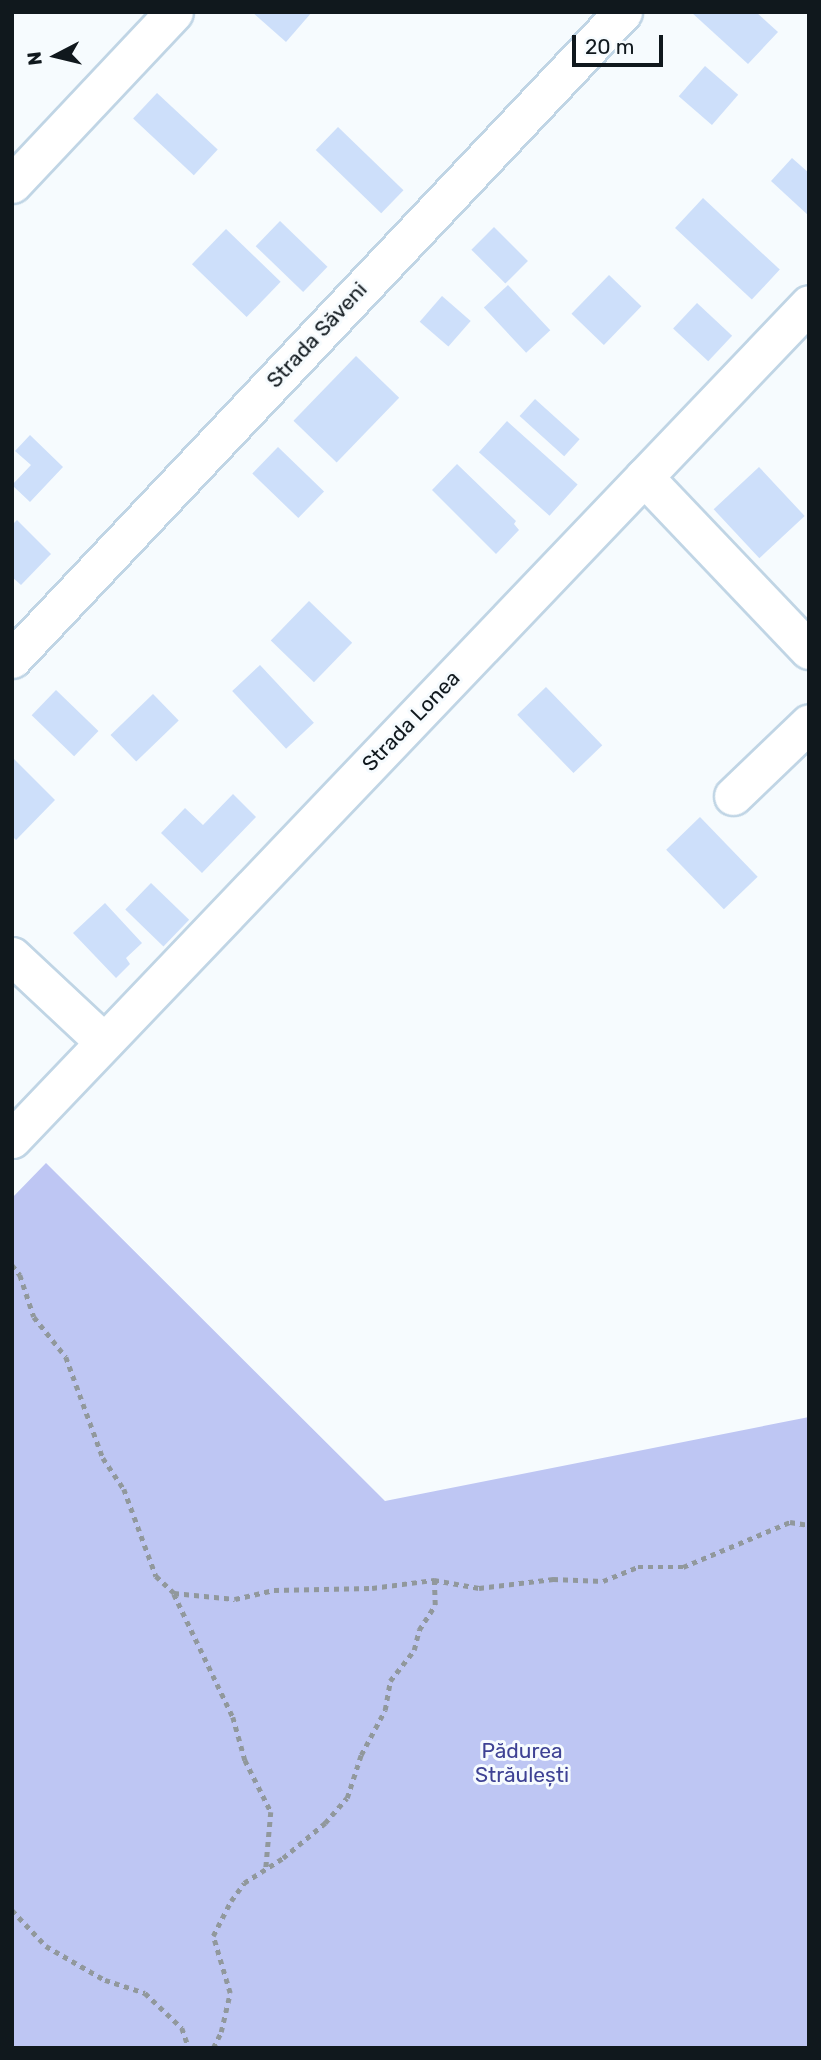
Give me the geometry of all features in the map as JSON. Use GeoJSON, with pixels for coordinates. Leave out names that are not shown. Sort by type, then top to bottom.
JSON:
{"type":"FeatureCollection","features":[{"type":"Feature","properties":{"kind":"street"},"geometry":{"type":"LineString","coordinates":[[12,184],[174,12]]}},
{"type":"Feature","properties":{"kind":"street","name":"Strada Săveni"},"geometry":{"type":"LineString","coordinates":[[12,659],[623,12]]}},
{"type":"Feature","properties":{"kind":"street","name":"Strada Lonea"},"geometry":{"type":"LineString","coordinates":[[12,1139],[809,304]]}},
{"type":"Feature","properties":{"kind":"street"},"geometry":{"type":"LineString","coordinates":[[643,477],[809,650]]}},
{"type":"Feature","properties":{"kind":"street"},"geometry":{"type":"LineString","coordinates":[[733,796],[809,723]]}},
{"type":"Feature","properties":{"kind":"street"},"geometry":{"type":"LineString","coordinates":[[12,956],[104,1042]]}},
{"type":"Feature","properties":{"kind":"path"},"geometry":{"type":"LineString","coordinates":[[12,1265],[20,1275],[34,1317],[65,1357],[103,1458],[124,1489],[156,1576],[174,1593],[233,1717],[245,1760],[271,1812],[266,1868]]}},
{"type":"Feature","properties":{"kind":"path"},"geometry":{"type":"LineString","coordinates":[[174,1593],[235,1599],[274,1590],[372,1588],[434,1580],[480,1588],[553,1579],[603,1581],[638,1567],[683,1567],[790,1522],[809,1525]]}},
{"type":"Feature","properties":{"kind":"path"},"geometry":{"type":"LineString","coordinates":[[213,2048],[221,2032],[230,1993],[213,1937],[231,1900],[244,1883],[325,1823],[347,1798],[361,1755],[384,1710],[390,1681],[414,1650],[419,1630],[435,1605],[434,1580]]}},
{"type":"Feature","properties":{"kind":"path"},"geometry":{"type":"LineString","coordinates":[[12,1910],[46,1946],[105,1980],[145,1993],[182,2028],[189,2048]]}},
{"type":"Feature","properties":{"kind":"green space","name":"Pădurea Străulești"},"geometry":{"type":"Polygon","coordinates":[[[46,1163],[385,1501],[809,1417],[809,2048],[12,2048],[12,1198],[46,1163]]]}},
{"type":"Feature","properties":{"kind":"building"},"geometry":{"type":"Polygon","coordinates":[[[252,12],[312,12],[286,42],[252,12]]]}},
{"type":"Feature","properties":{"kind":"building"},"geometry":{"type":"Polygon","coordinates":[[[691,12],[756,12],[778,32],[748,64],[691,12]]]}},
{"type":"Feature","properties":{"kind":"building"},"geometry":{"type":"Polygon","coordinates":[[[705,66],[738,95],[712,125],[679,96],[705,66]]]}},
{"type":"Feature","properties":{"kind":"building"},"geometry":{"type":"Polygon","coordinates":[[[157,93],[218,150],[194,175],[133,119],[157,93]]]}},
{"type":"Feature","properties":{"kind":"building"},"geometry":{"type":"Polygon","coordinates":[[[338,127],[403,190],[381,213],[316,150],[338,127]]]}},
{"type":"Feature","properties":{"kind":"building"},"geometry":{"type":"Polygon","coordinates":[[[792,158],[809,173],[809,216],[771,181],[792,158]]]}},
{"type":"Feature","properties":{"kind":"building"},"geometry":{"type":"Polygon","coordinates":[[[703,198],[780,270],[752,300],[675,228],[703,198]]]}},
{"type":"Feature","properties":{"kind":"building"},"geometry":{"type":"Polygon","coordinates":[[[280,221],[327,267],[303,292],[256,246],[280,221]]]}},
{"type":"Feature","properties":{"kind":"building"},"geometry":{"type":"Polygon","coordinates":[[[494,227],[528,261],[505,284],[471,250],[494,227]]]}},
{"type":"Feature","properties":{"kind":"building"},"geometry":{"type":"Polygon","coordinates":[[[226,229],[281,282],[247,317],[192,264],[226,229]]]}},
{"type":"Feature","properties":{"kind":"building"},"geometry":{"type":"Polygon","coordinates":[[[609,275],[641,306],[604,345],[571,314],[609,275]]]}},
{"type":"Feature","properties":{"kind":"building"},"geometry":{"type":"Polygon","coordinates":[[[508,285],[550,330],[526,353],[484,308],[508,285]]]}},
{"type":"Feature","properties":{"kind":"building"},"geometry":{"type":"Polygon","coordinates":[[[442,296],[471,321],[448,347],[420,322],[442,296]]]}},
{"type":"Feature","properties":{"kind":"building"},"geometry":{"type":"Polygon","coordinates":[[[697,303],[732,336],[708,361],[673,329],[697,303]]]}},
{"type":"Feature","properties":{"kind":"building"},"geometry":{"type":"Polygon","coordinates":[[[356,356],[399,398],[337,462],[293,421],[356,356]]]}},
{"type":"Feature","properties":{"kind":"building"},"geometry":{"type":"Polygon","coordinates":[[[535,399],[580,439],[564,456],[520,416],[535,399]]]}},
{"type":"Feature","properties":{"kind":"building"},"geometry":{"type":"Polygon","coordinates":[[[507,421],[578,485],[549,516],[479,452],[507,421]]]}},
{"type":"Feature","properties":{"kind":"building"},"geometry":{"type":"Polygon","coordinates":[[[30,435],[63,467],[30,502],[12,485],[31,465],[15,451],[30,435]]]}},
{"type":"Feature","properties":{"kind":"building"},"geometry":{"type":"Polygon","coordinates":[[[278,447],[324,491],[298,518],[252,474],[278,447]]]}},
{"type":"Feature","properties":{"kind":"building"},"geometry":{"type":"Polygon","coordinates":[[[457,464],[516,521],[514,524],[519,530],[496,554],[432,490],[457,464]]]}},
{"type":"Feature","properties":{"kind":"building"},"geometry":{"type":"Polygon","coordinates":[[[759,467],[805,516],[759,558],[714,509],[759,467]]]}},
{"type":"Feature","properties":{"kind":"building"},"geometry":{"type":"Polygon","coordinates":[[[17,520],[51,554],[21,585],[12,577],[12,525],[17,520]]]}},
{"type":"Feature","properties":{"kind":"building"},"geometry":{"type":"Polygon","coordinates":[[[309,601],[352,643],[314,682],[271,641],[309,601]]]}},
{"type":"Feature","properties":{"kind":"building"},"geometry":{"type":"Polygon","coordinates":[[[260,665],[314,723],[286,749],[232,691],[260,665]]]}},
{"type":"Feature","properties":{"kind":"building"},"geometry":{"type":"Polygon","coordinates":[[[546,687],[602,745],[573,773],[517,715],[546,687]]]}},
{"type":"Feature","properties":{"kind":"building"},"geometry":{"type":"Polygon","coordinates":[[[56,690],[98,731],[74,756],[32,715],[56,690]]]}},
{"type":"Feature","properties":{"kind":"building"},"geometry":{"type":"Polygon","coordinates":[[[153,694],[179,721],[136,762],[111,735],[153,694]]]}},
{"type":"Feature","properties":{"kind":"building"},"geometry":{"type":"Polygon","coordinates":[[[12,757],[55,800],[16,840],[12,836],[12,757]]]}},
{"type":"Feature","properties":{"kind":"building"},"geometry":{"type":"Polygon","coordinates":[[[233,794],[256,817],[202,873],[161,833],[185,808],[203,825],[233,794]]]}},
{"type":"Feature","properties":{"kind":"building"},"geometry":{"type":"Polygon","coordinates":[[[700,817],[758,877],[724,909],[666,850],[700,817]]]}},
{"type":"Feature","properties":{"kind":"building"},"geometry":{"type":"Polygon","coordinates":[[[151,883],[189,920],[163,946],[125,910],[151,883]]]}},
{"type":"Feature","properties":{"kind":"building"},"geometry":{"type":"Polygon","coordinates":[[[105,903],[142,943],[126,958],[130,964],[116,978],[73,933],[105,903]]]}}]}
